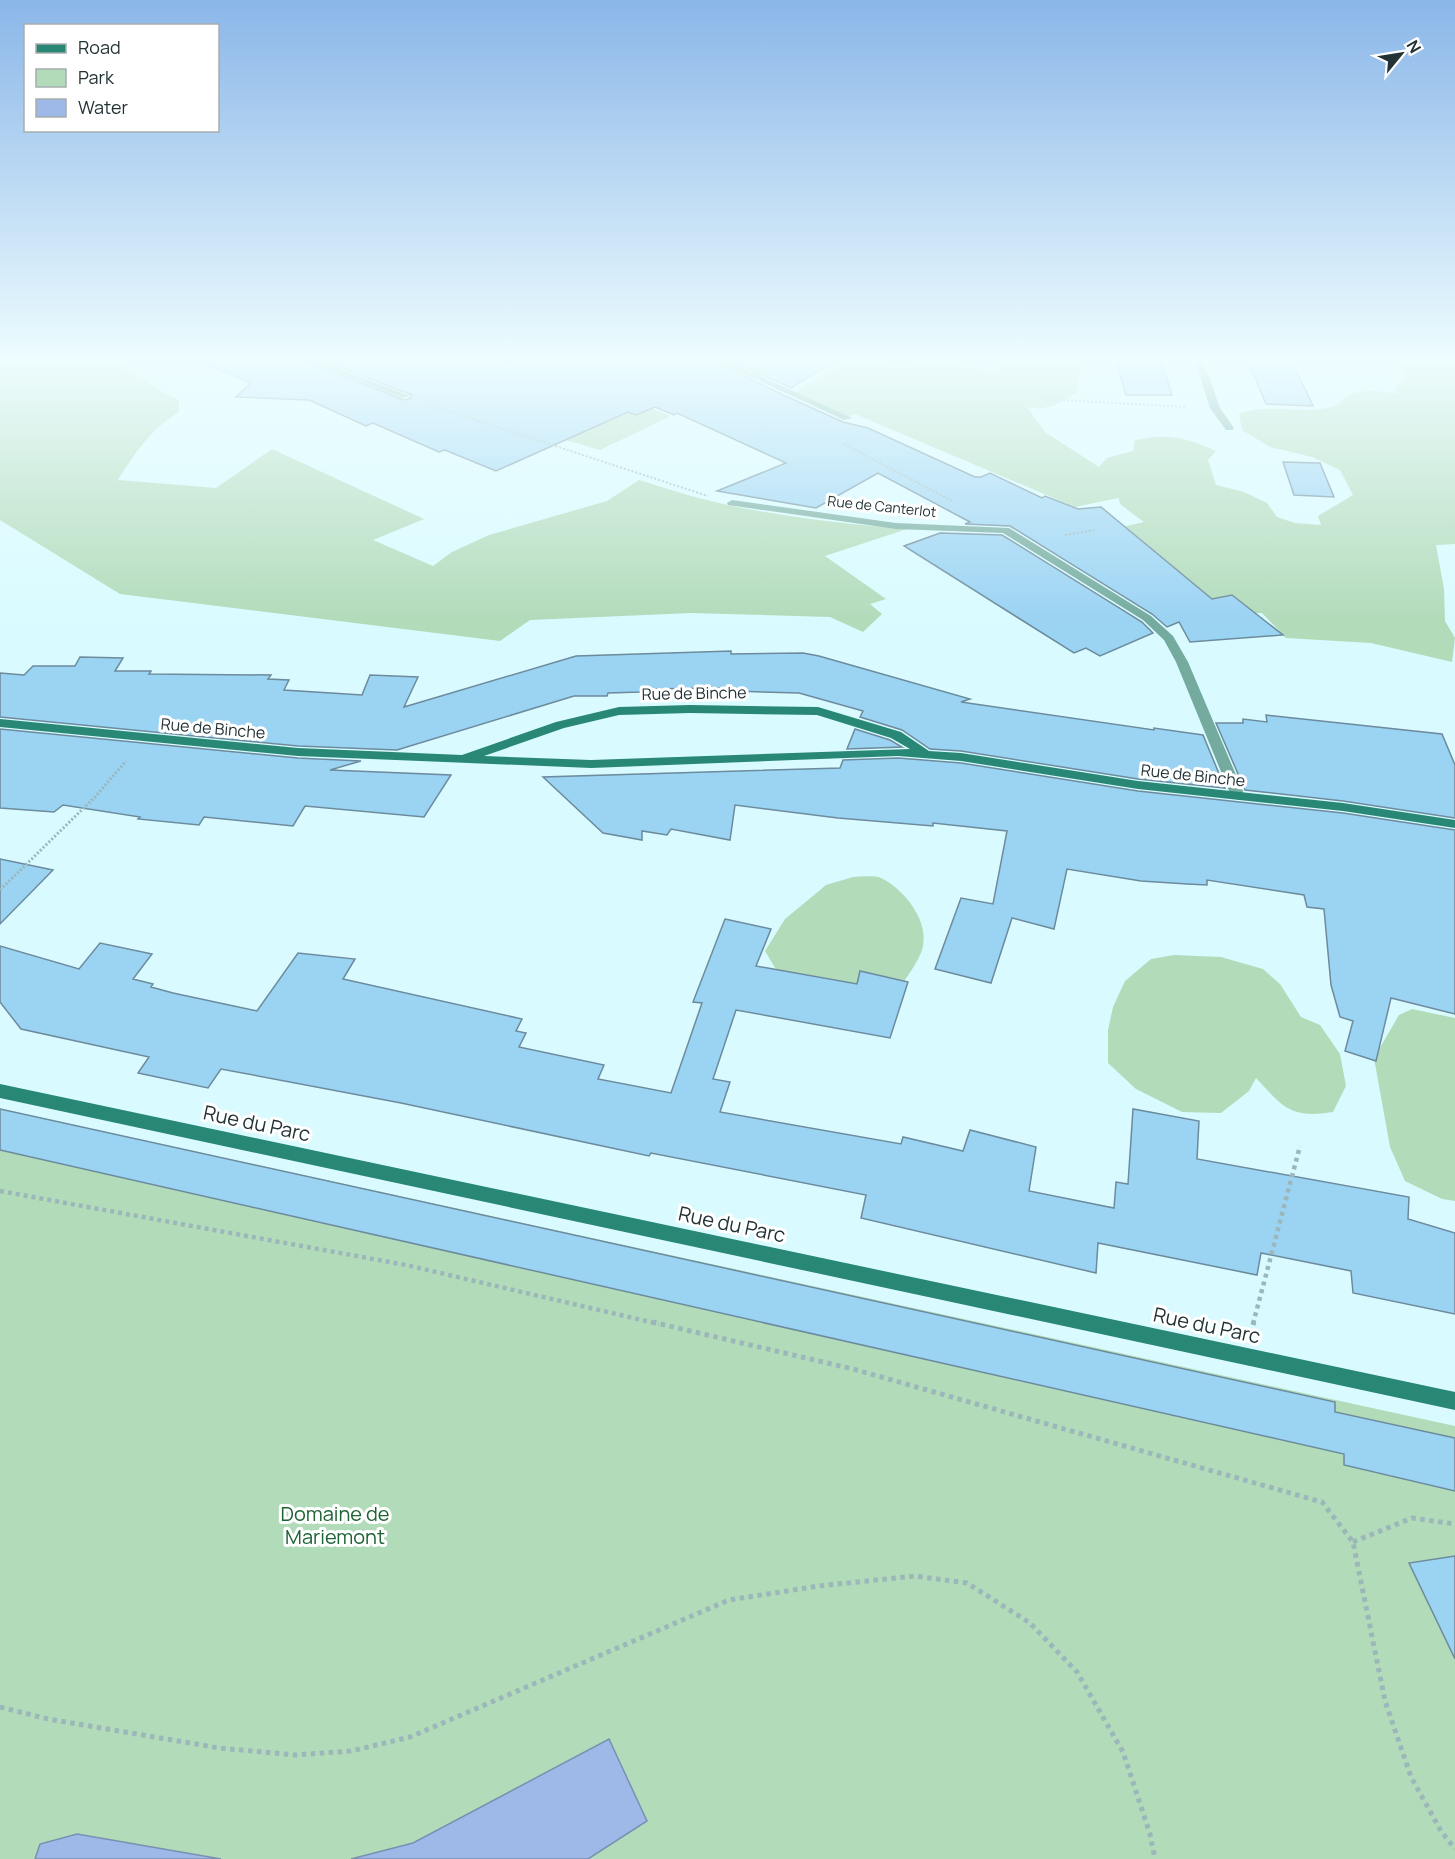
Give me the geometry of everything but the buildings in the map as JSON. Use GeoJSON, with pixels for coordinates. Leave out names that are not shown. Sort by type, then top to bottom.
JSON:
{"type":"FeatureCollection","features":[{"type":"Feature","properties":{"kind":"street","name":"Rue de Canterlot"},"geometry":{"type":"LineString","coordinates":[[732,503],[896,526],[1005,530],[1147,618],[1169,638],[1182,662],[1238,796]]}},
{"type":"Feature","properties":{"kind":"street","name":"Rue de Binche"},"geometry":{"type":"LineString","coordinates":[[459,760],[560,725],[619,711],[699,709],[818,711],[896,735],[928,754]]}},
{"type":"Feature","properties":{"kind":"street","name":"Rue de Binche"},"geometry":{"type":"LineString","coordinates":[[0,723],[298,752],[570,765],[898,752],[928,754],[961,757],[1138,785],[1343,807],[1455,824]]}},
{"type":"Feature","properties":{"kind":"street","name":"Rue du Parc"},"geometry":{"type":"LineString","coordinates":[[0,1091],[1455,1401]]}},
{"type":"Feature","properties":{"kind":"path"},"geometry":{"type":"LineString","coordinates":[[563,448],[732,503]]}},
{"type":"Feature","properties":{"kind":"path","name":"Rue de Canterlot"},"geometry":{"type":"LineString","coordinates":[[852,448],[958,504]]}},
{"type":"Feature","properties":{"kind":"path"},"geometry":{"type":"LineString","coordinates":[[0,890],[95,797],[146,738]]}},
{"type":"Feature","properties":{"kind":"path"},"geometry":{"type":"LineString","coordinates":[[1245,1356],[1300,1146]]}},
{"type":"Feature","properties":{"kind":"path"},"geometry":{"type":"LineString","coordinates":[[0,1191],[406,1265],[853,1369],[1322,1502],[1353,1542],[1389,1712],[1411,1777],[1441,1831],[1455,1849]]}},
{"type":"Feature","properties":{"kind":"path"},"geometry":{"type":"LineString","coordinates":[[1353,1542],[1412,1518],[1455,1524]]}},
{"type":"Feature","properties":{"kind":"path"},"geometry":{"type":"LineString","coordinates":[[0,1707],[48,1719],[219,1748],[296,1755],[351,1751],[410,1737],[729,1600],[819,1586],[915,1576],[967,1583],[1030,1623],[1077,1672],[1123,1752],[1150,1834],[1155,1859]]}},
{"type":"Feature","properties":{"kind":"green space"},"geometry":{"type":"Polygon","coordinates":[[[0,448],[140,448],[118,480],[216,488],[272,449],[424,519],[373,540],[433,566],[452,552],[489,535],[607,501],[639,480],[709,501],[742,508],[836,522],[907,529],[825,556],[886,599],[870,604],[882,614],[863,632],[830,617],[691,613],[530,620],[500,641],[120,594],[0,520],[0,448]]]}},
{"type":"Feature","properties":{"kind":"green space"},"geometry":{"type":"Polygon","coordinates":[[[935,448],[1069,448],[1099,467],[1107,458],[1133,451],[1134,448],[1208,448],[1216,451],[1208,460],[1216,485],[1244,492],[1267,503],[1277,517],[1295,523],[1321,525],[1318,516],[1353,495],[1340,470],[1312,457],[1273,448],[1455,448],[1455,544],[1436,545],[1444,589],[1445,621],[1455,638],[1452,662],[1371,643],[1286,638],[1262,613],[1232,614],[1156,558],[1078,537],[1144,522],[1121,505],[1118,498],[1075,507],[935,448]]]}},
{"type":"Feature","properties":{"kind":"green space"},"geometry":{"type":"Polygon","coordinates":[[[853,877],[878,877],[890,883],[906,898],[919,918],[923,928],[922,950],[901,986],[866,996],[778,973],[765,951],[785,919],[826,885],[853,877]]]}},
{"type":"Feature","properties":{"kind":"green space"},"geometry":{"type":"Polygon","coordinates":[[[1174,955],[1221,957],[1263,969],[1280,984],[1301,1017],[1320,1025],[1340,1054],[1346,1086],[1333,1112],[1307,1114],[1288,1109],[1273,1097],[1256,1078],[1249,1091],[1221,1113],[1182,1112],[1136,1089],[1108,1063],[1108,1030],[1113,1007],[1125,981],[1151,959],[1174,955]]]}},
{"type":"Feature","properties":{"kind":"green space"},"geometry":{"type":"Polygon","coordinates":[[[1412,1009],[1455,1018],[1455,1201],[1442,1199],[1405,1181],[1390,1147],[1374,1058],[1399,1015],[1412,1009]]]}},
{"type":"Feature","properties":{"kind":"green space","name":"Domaine de Mariemont"},"geometry":{"type":"Polygon","coordinates":[[[0,1109],[1455,1426],[1455,1859],[0,1859],[0,1109]]]}},
{"type":"Feature","properties":{"kind":"water"},"geometry":{"type":"Polygon","coordinates":[[[609,1739],[647,1821],[588,1859],[351,1859],[413,1843],[609,1739]]]}},
{"type":"Feature","properties":{"kind":"water"},"geometry":{"type":"Polygon","coordinates":[[[77,1834],[221,1859],[35,1859],[40,1844],[77,1834]]]}}]}
